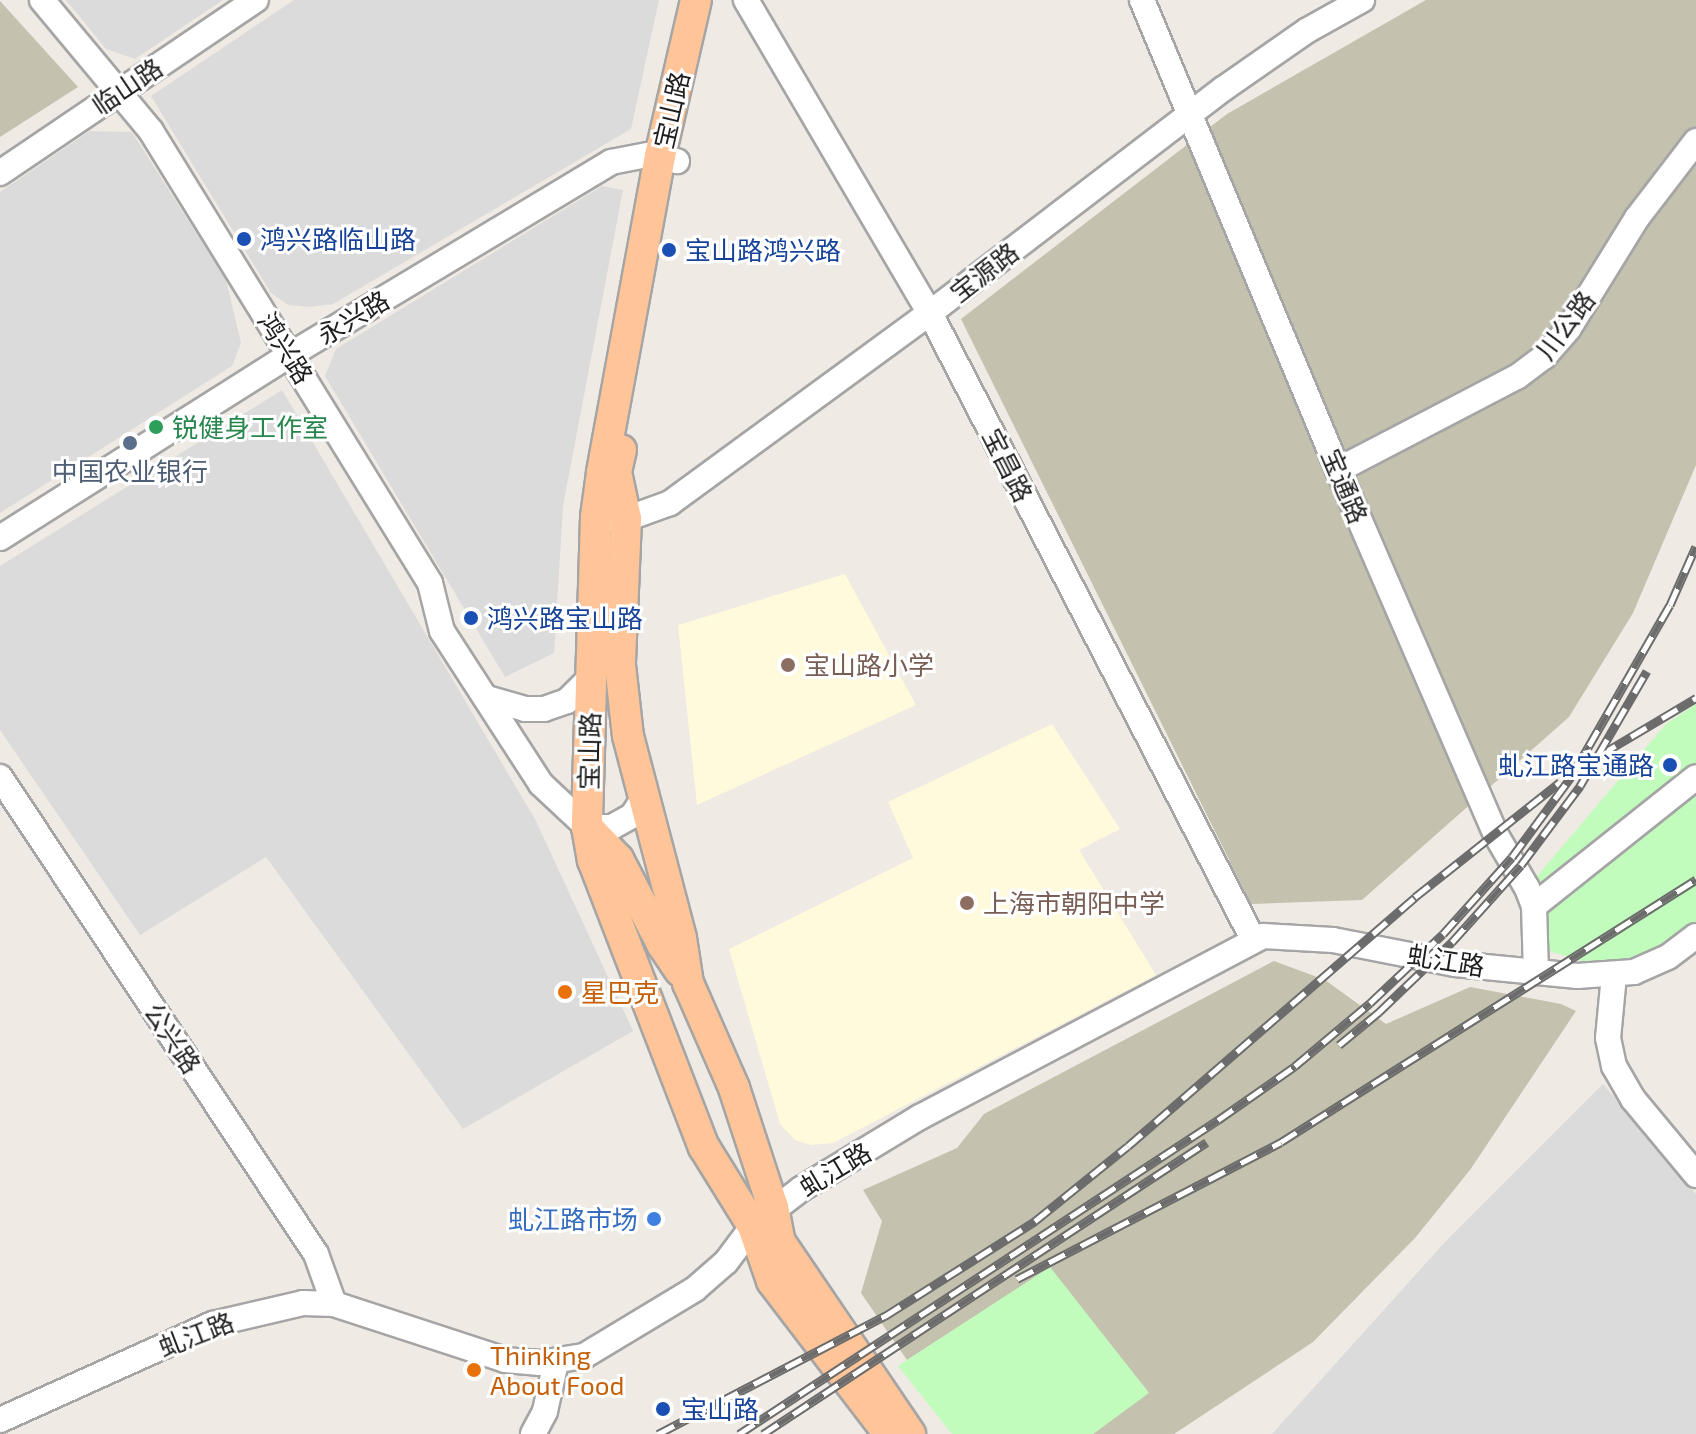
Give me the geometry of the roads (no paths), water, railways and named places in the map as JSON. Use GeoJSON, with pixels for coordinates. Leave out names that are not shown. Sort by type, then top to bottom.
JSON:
{"type":"FeatureCollection","features":[{"type":"Feature","properties":{"kind":"main road","name":"宝山路"},"geometry":{"type":"LineString","coordinates":[[696,0],[616,472],[591,677],[587,827],[593,860],[704,1147],[763,1217],[910,1434]]}},
{"type":"Feature","properties":{"kind":"main road","name":"宝山路"},"geometry":{"type":"LineString","coordinates":[[669,158],[717,0]]}},
{"type":"Feature","properties":{"kind":"main road","name":"宝山路"},"geometry":{"type":"LineString","coordinates":[[611,518],[620,665],[628,736],[681,938],[688,983],[734,1088],[763,1217],[772,1281],[889,1434]]}},
{"type":"Feature","properties":{"kind":"main road"},"geometry":{"type":"LineString","coordinates":[[587,827],[618,859],[662,944],[688,983]]}},
{"type":"Feature","properties":{"kind":"street","name":"鸿兴路"},"geometry":{"type":"LineString","coordinates":[[42,0],[151,131],[430,583],[442,631],[541,784],[587,827]]}},
{"type":"Feature","properties":{"kind":"street","name":"临山路"},"geometry":{"type":"LineString","coordinates":[[0,173],[256,0]]}},
{"type":"Feature","properties":{"kind":"street","name":"宝昌路"},"geometry":{"type":"LineString","coordinates":[[746,0],[930,313],[1253,939]]}},
{"type":"Feature","properties":{"kind":"street","name":"宝通路"},"geometry":{"type":"LineString","coordinates":[[1142,0],[1338,470],[1496,835],[1534,906],[1536,972]]}},
{"type":"Feature","properties":{"kind":"street","name":"宝源路"},"geometry":{"type":"LineString","coordinates":[[611,518],[670,503],[930,313],[1280,48],[1362,0]]}},
{"type":"Feature","properties":{"kind":"street","name":"川公路"},"geometry":{"type":"LineString","coordinates":[[1338,470],[1517,377],[1544,357],[1569,328],[1637,218],[1696,141]]}},
{"type":"Feature","properties":{"kind":"street","name":"永兴路"},"geometry":{"type":"LineString","coordinates":[[0,538],[290,355],[611,162],[634,155],[669,158]]}},
{"type":"Feature","properties":{"kind":"street"},"geometry":{"type":"LineString","coordinates":[[487,698],[525,709],[544,709],[567,701],[591,677]]}},
{"type":"Feature","properties":{"kind":"street","name":"公兴路"},"geometry":{"type":"LineString","coordinates":[[0,777],[316,1254],[334,1304]]}},
{"type":"Feature","properties":{"kind":"street"},"geometry":{"type":"LineString","coordinates":[[1534,906],[1696,777]]}},
{"type":"Feature","properties":{"kind":"street"},"geometry":{"type":"LineString","coordinates":[[587,827],[612,827],[632,816],[643,799]]}},
{"type":"Feature","properties":{"kind":"street","name":"虬江路"},"geometry":{"type":"LineString","coordinates":[[0,1420],[213,1324],[303,1303],[334,1304],[478,1353],[524,1363],[556,1362],[595,1352],[695,1289],[726,1262],[763,1217],[920,1117],[1253,939],[1274,935],[1309,937],[1455,964],[1614,975],[1650,966],[1696,936]]}},
{"type":"Feature","properties":{"kind":"street"},"geometry":{"type":"LineString","coordinates":[[1614,975],[1608,1038],[1614,1066],[1633,1099],[1696,1175]]}},
{"type":"Feature","properties":{"kind":"street"},"geometry":{"type":"LineString","coordinates":[[533,1434],[545,1411],[556,1362]]}},
{"type":"Feature","properties":{"kind":"railway"},"geometry":{"type":"LineString","coordinates":[[739,1434],[1218,1120],[1295,1066],[1370,1003],[1443,934],[1512,857],[1571,777],[1670,605],[1696,546]]}},
{"type":"Feature","properties":{"kind":"railway"},"geometry":{"type":"LineString","coordinates":[[1339,1045],[1379,1012],[1452,942],[1521,865],[1580,786],[1647,671]]}},
{"type":"Feature","properties":{"kind":"railway"},"geometry":{"type":"LineString","coordinates":[[1600,755],[1696,698]]}},
{"type":"Feature","properties":{"kind":"railway"},"geometry":{"type":"LineString","coordinates":[[658,1434],[885,1316],[1035,1221],[1128,1146],[1415,897],[1560,782]]}},
{"type":"Feature","properties":{"kind":"railway"},"geometry":{"type":"LineString","coordinates":[[1017,1279],[1281,1142],[1696,880]]}},
{"type":"Feature","properties":{"kind":"railway"},"geometry":{"type":"LineString","coordinates":[[763,1434],[1207,1142]]}},
{"type":"Feature","properties":{"kind":"place","name":"鸿兴路临山路"},"geometry":{"type":"Point","coordinates":[244,239]}},
{"type":"Feature","properties":{"kind":"place","name":"宝山路鸿兴路"},"geometry":{"type":"Point","coordinates":[669,250]}},
{"type":"Feature","properties":{"kind":"place","name":"锐健身工作室"},"geometry":{"type":"Point","coordinates":[156,427]}},
{"type":"Feature","properties":{"kind":"place","name":"中国农业银行"},"geometry":{"type":"Point","coordinates":[130,443]}},
{"type":"Feature","properties":{"kind":"place","name":"鸿兴路宝山路"},"geometry":{"type":"Point","coordinates":[471,618]}},
{"type":"Feature","properties":{"kind":"place","name":"宝山路小学"},"geometry":{"type":"Point","coordinates":[788,665]}},
{"type":"Feature","properties":{"kind":"place","name":"虬江路宝通路"},"geometry":{"type":"Point","coordinates":[1670,765]}},
{"type":"Feature","properties":{"kind":"place","name":"上海市朝阳中学"},"geometry":{"type":"Point","coordinates":[967,903]}},
{"type":"Feature","properties":{"kind":"place","name":"星巴克"},"geometry":{"type":"Point","coordinates":[565,992]}},
{"type":"Feature","properties":{"kind":"place","name":"虬江路市场"},"geometry":{"type":"Point","coordinates":[654,1219]}},
{"type":"Feature","properties":{"kind":"place","name":"Thinking About Food"},"geometry":{"type":"Point","coordinates":[474,1370]}},
{"type":"Feature","properties":{"kind":"place","name":"宝山路"},"geometry":{"type":"Point","coordinates":[663,1409]}}]}
